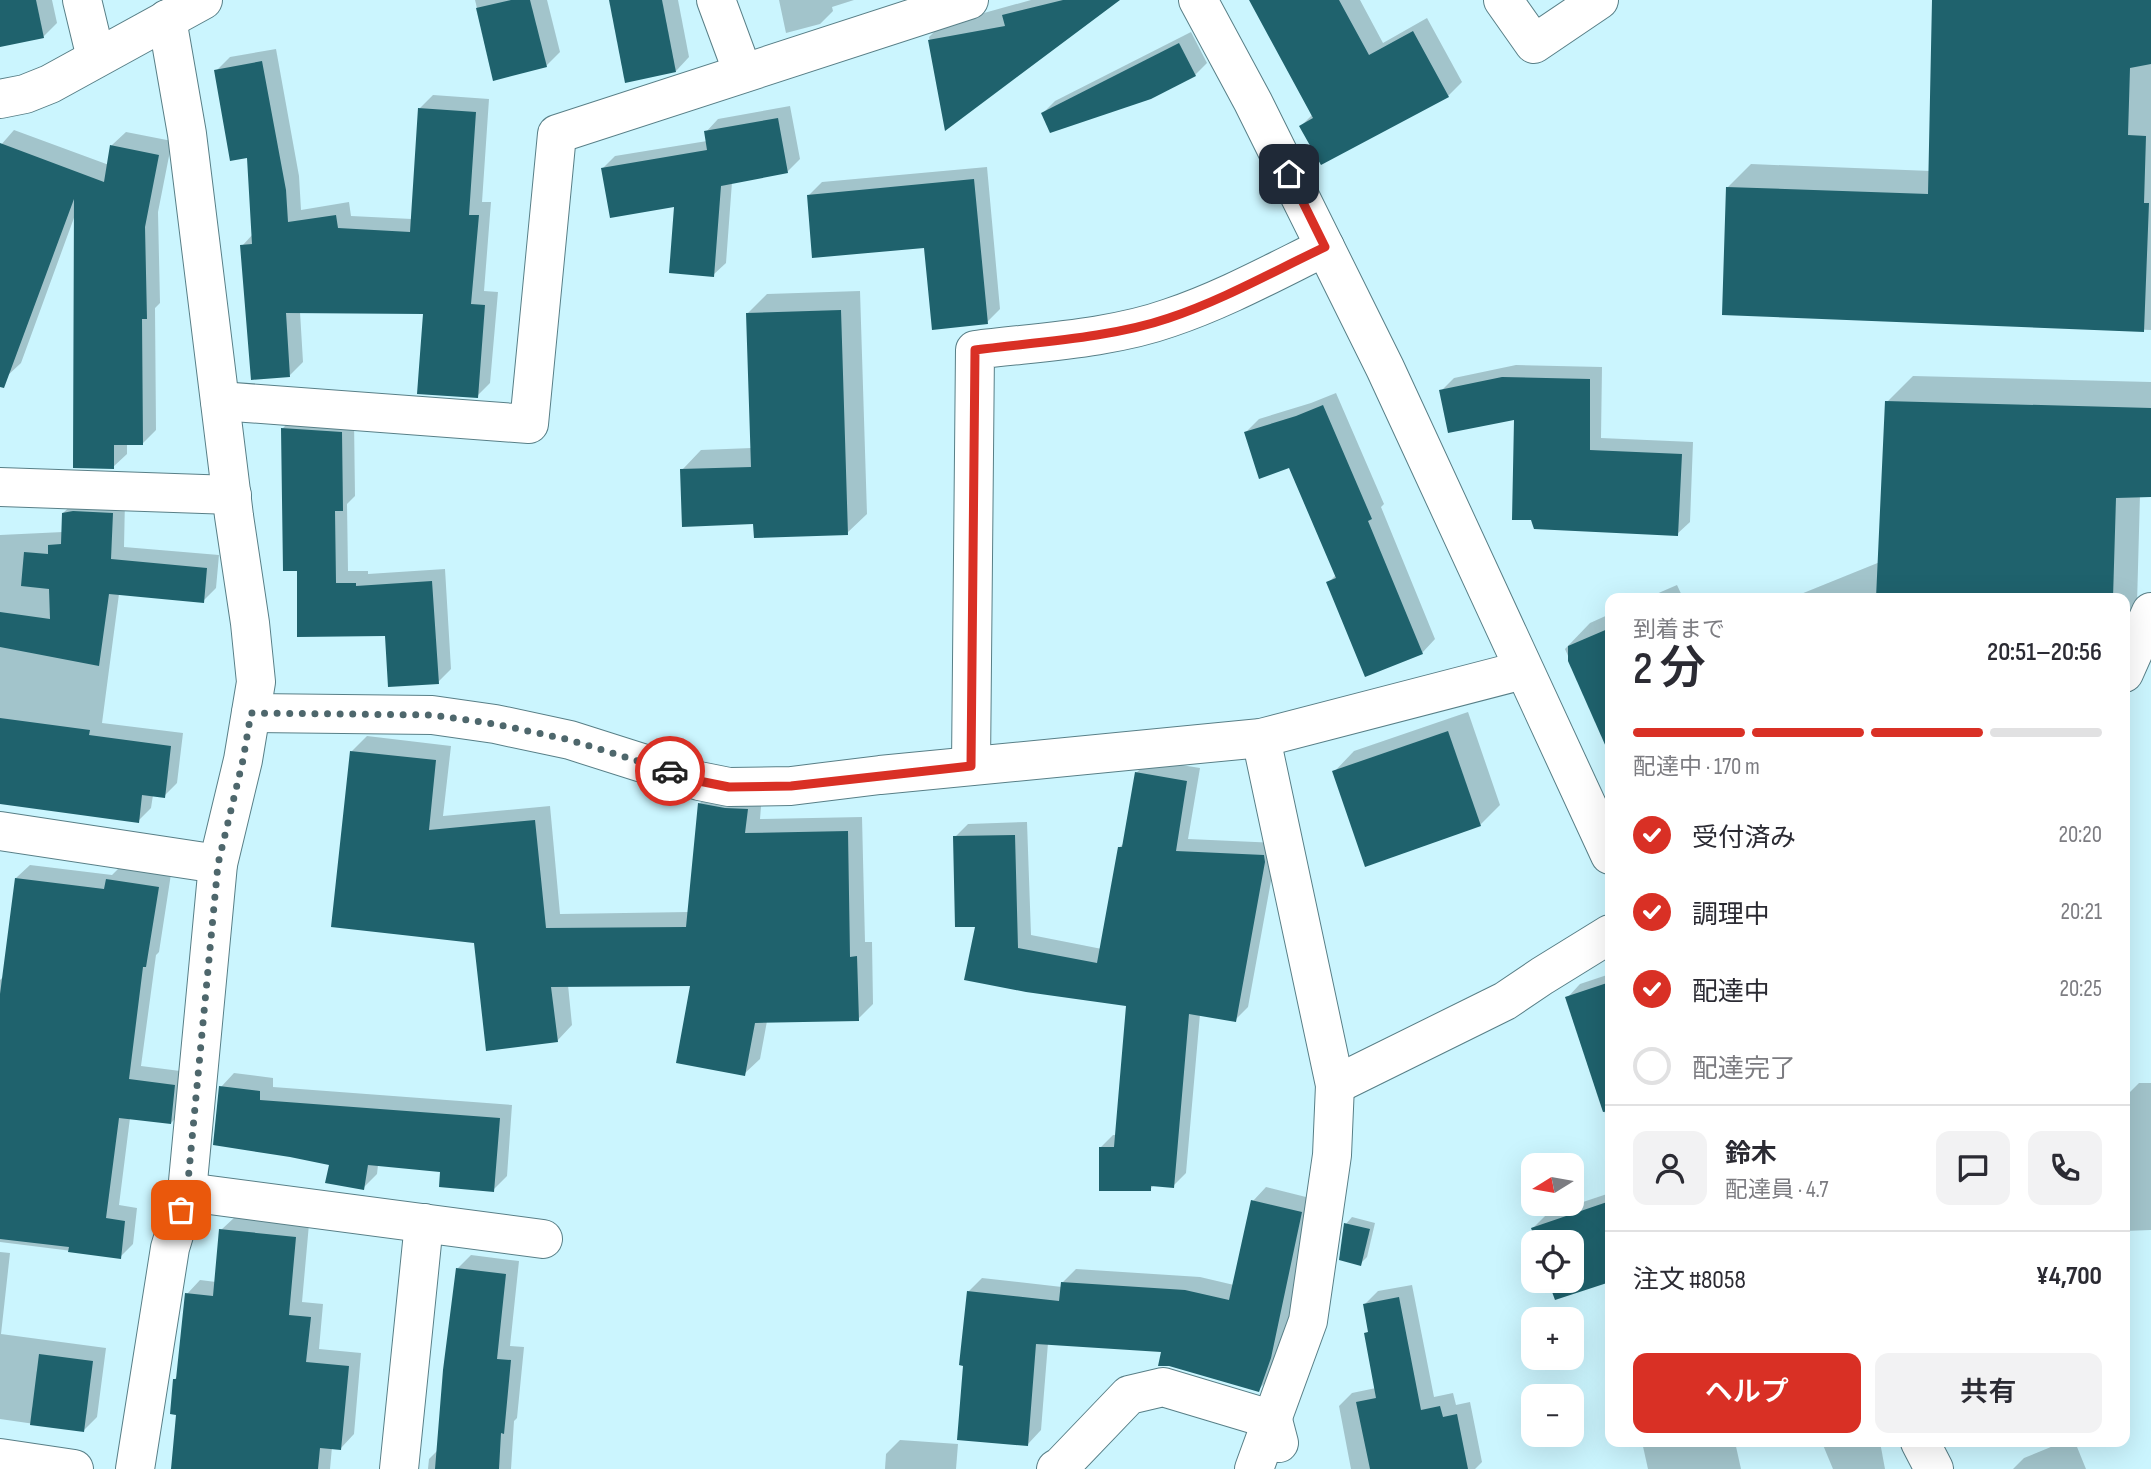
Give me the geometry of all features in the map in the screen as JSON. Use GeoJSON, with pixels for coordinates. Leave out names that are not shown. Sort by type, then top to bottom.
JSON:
{"type":"FeatureCollection","features":[{"type":"Feature","properties":{"kind":"street"},"geometry":{"type":"LineString","coordinates":[[82,0],[96,58]]}},
{"type":"Feature","properties":{"kind":"street"},"geometry":{"type":"LineString","coordinates":[[0,99],[25,94],[50,83],[203,0]]}},
{"type":"Feature","properties":{"kind":"street"},"geometry":{"type":"LineString","coordinates":[[716,0],[743,73]]}},
{"type":"Feature","properties":{"kind":"street"},"geometry":{"type":"LineString","coordinates":[[220,401],[528,424],[557,134],[970,0]]}},
{"type":"Feature","properties":{"kind":"street"},"geometry":{"type":"LineString","coordinates":[[1198,0],[1253,102],[1385,368],[1605,844]]}},
{"type":"Feature","properties":{"kind":"street"},"geometry":{"type":"LineString","coordinates":[[1503,0],[1534,44],[1599,0]]}},
{"type":"Feature","properties":{"kind":"street"},"geometry":{"type":"LineString","coordinates":[[135,1469],[170,1248],[187,1192],[218,864],[243,760],[256,682],[187,134],[167,19]]}},
{"type":"Feature","properties":{"kind":"street"},"geometry":{"type":"LineString","coordinates":[[971,766],[975,350],[1113,332],[1168,319],[1213,301],[1325,247]]}},
{"type":"Feature","properties":{"kind":"street"},"geometry":{"type":"LineString","coordinates":[[0,487],[232,495]]}},
{"type":"Feature","properties":{"kind":"street"},"geometry":{"type":"LineString","coordinates":[[2130,659],[2151,612]]}},
{"type":"Feature","properties":{"kind":"street"},"geometry":{"type":"LineString","coordinates":[[251,713],[432,715],[470,720],[570,740],[699,781],[729,787],[791,786],[1261,738],[1523,670]]}},
{"type":"Feature","properties":{"kind":"street"},"geometry":{"type":"LineString","coordinates":[[1254,1469],[1308,1321],[1332,1154],[1335,1085],[1261,738]]}},
{"type":"Feature","properties":{"kind":"street"},"geometry":{"type":"LineString","coordinates":[[0,831],[218,864]]}},
{"type":"Feature","properties":{"kind":"street"},"geometry":{"type":"LineString","coordinates":[[1335,1085],[1505,1002],[1605,937]]}},
{"type":"Feature","properties":{"kind":"street"},"geometry":{"type":"LineString","coordinates":[[187,1192],[543,1239]]}},
{"type":"Feature","properties":{"kind":"street"},"geometry":{"type":"LineString","coordinates":[[399,1469],[424,1223]]}},
{"type":"Feature","properties":{"kind":"street"},"geometry":{"type":"LineString","coordinates":[[1056,1469],[1129,1395],[1163,1387],[1273,1420]]}},
{"type":"Feature","properties":{"kind":"street"},"geometry":{"type":"LineString","coordinates":[[1273,1420],[1282,1453],[1283,1469]]}},
{"type":"Feature","properties":{"kind":"street"},"geometry":{"type":"LineString","coordinates":[[1923,1447],[1934,1469]]}},
{"type":"Feature","properties":{"kind":"street"},"geometry":{"type":"LineString","coordinates":[[0,1458],[74,1469]]}},
{"type":"Feature","properties":{"kind":"building"},"geometry":{"type":"Polygon","coordinates":[[[0,0],[36,0],[44,38],[0,47],[0,0]]]}},
{"type":"Feature","properties":{"kind":"building"},"geometry":{"type":"Polygon","coordinates":[[[511,0],[530,0],[547,67],[493,81],[476,8],[511,0]]]}},
{"type":"Feature","properties":{"kind":"building"},"geometry":{"type":"Polygon","coordinates":[[[609,0],[662,0],[676,72],[625,83],[609,0]]]}},
{"type":"Feature","properties":{"kind":"building"},"geometry":{"type":"Polygon","coordinates":[[[1063,0],[1120,0],[945,131],[928,40],[1005,26],[1002,15],[1063,0]]]}},
{"type":"Feature","properties":{"kind":"building"},"geometry":{"type":"Polygon","coordinates":[[[1249,0],[1339,0],[1369,55],[1413,31],[1449,97],[1321,165],[1299,126],[1313,118],[1249,0]]]}},
{"type":"Feature","properties":{"kind":"building"},"geometry":{"type":"Polygon","coordinates":[[[1932,0],[2151,0],[2151,64],[2130,68],[2128,135],[2146,136],[2144,203],[2149,203],[2144,332],[1722,315],[1726,187],[1928,194],[1932,0]]]}},
{"type":"Feature","properties":{"kind":"building"},"geometry":{"type":"Polygon","coordinates":[[[1179,43],[1196,76],[1151,99],[1050,133],[1041,113],[1179,43]]]}},
{"type":"Feature","properties":{"kind":"building"},"geometry":{"type":"Polygon","coordinates":[[[262,61],[286,190],[288,222],[336,215],[338,228],[410,232],[418,108],[476,112],[469,215],[479,215],[471,304],[485,305],[478,398],[417,394],[423,314],[286,313],[290,377],[251,380],[240,245],[252,244],[247,158],[230,161],[214,70],[262,61]]]}},
{"type":"Feature","properties":{"kind":"building"},"geometry":{"type":"Polygon","coordinates":[[[778,118],[788,173],[721,186],[714,277],[669,273],[674,207],[610,218],[601,168],[707,150],[704,131],[778,118]]]}},
{"type":"Feature","properties":{"kind":"building"},"geometry":{"type":"Polygon","coordinates":[[[0,143],[104,182],[110,145],[159,155],[145,227],[147,319],[142,319],[143,445],[114,445],[114,469],[73,468],[74,199],[4,388],[0,387],[0,143]]]}},
{"type":"Feature","properties":{"kind":"building"},"geometry":{"type":"Polygon","coordinates":[[[974,179],[988,324],[932,330],[924,248],[812,258],[807,195],[974,179]]]}},
{"type":"Feature","properties":{"kind":"building"},"geometry":{"type":"Polygon","coordinates":[[[841,310],[848,535],[754,538],[753,524],[682,527],[680,469],[751,467],[746,313],[841,310]]]}},
{"type":"Feature","properties":{"kind":"building"},"geometry":{"type":"Polygon","coordinates":[[[1502,377],[1590,379],[1590,450],[1682,454],[1678,536],[1534,529],[1531,520],[1512,520],[1514,420],[1448,433],[1439,390],[1502,377]]]}},
{"type":"Feature","properties":{"kind":"building"},"geometry":{"type":"Polygon","coordinates":[[[1885,401],[2151,408],[2151,497],[2116,498],[2113,593],[1876,593],[1885,401]]]}},
{"type":"Feature","properties":{"kind":"building"},"geometry":{"type":"Polygon","coordinates":[[[1323,405],[1372,519],[1368,521],[1423,654],[1365,677],[1326,582],[1336,578],[1289,468],[1259,479],[1244,432],[1323,405]]]}},
{"type":"Feature","properties":{"kind":"building"},"geometry":{"type":"Polygon","coordinates":[[[281,428],[342,432],[343,511],[335,511],[336,583],[356,583],[356,586],[432,581],[439,684],[388,687],[385,636],[297,637],[297,571],[283,571],[281,428]]]}},
{"type":"Feature","properties":{"kind":"building"},"geometry":{"type":"Polygon","coordinates":[[[62,513],[113,513],[111,559],[207,568],[204,603],[109,594],[99,666],[0,647],[0,612],[50,619],[49,589],[21,586],[24,552],[48,554],[48,545],[61,544],[62,513]]]}},
{"type":"Feature","properties":{"kind":"building"},"geometry":{"type":"Polygon","coordinates":[[[1605,630],[1605,745],[1568,661],[1568,646],[1605,630]]]}},
{"type":"Feature","properties":{"kind":"building"},"geometry":{"type":"Polygon","coordinates":[[[0,718],[90,730],[89,735],[171,746],[165,798],[142,795],[139,823],[0,804],[0,718]]]}},
{"type":"Feature","properties":{"kind":"building"},"geometry":{"type":"Polygon","coordinates":[[[1448,731],[1481,826],[1365,867],[1332,771],[1448,731]]]}},
{"type":"Feature","properties":{"kind":"building"},"geometry":{"type":"Polygon","coordinates":[[[350,751],[436,760],[429,830],[535,820],[546,928],[686,927],[698,803],[748,809],[745,833],[848,831],[850,957],[857,956],[859,1021],[755,1023],[745,1076],[676,1063],[690,986],[551,987],[558,1042],[486,1051],[474,943],[331,927],[350,751]]]}},
{"type":"Feature","properties":{"kind":"building"},"geometry":{"type":"Polygon","coordinates":[[[1135,772],[1187,781],[1176,851],[1264,855],[1265,862],[1236,1022],[1189,1014],[1174,1188],[1151,1186],[1151,1191],[1099,1191],[1099,1147],[1114,1147],[1126,1006],[964,980],[975,927],[955,927],[953,836],[1015,835],[1018,948],[1097,963],[1135,772]]]}},
{"type":"Feature","properties":{"kind":"building"},"geometry":{"type":"Polygon","coordinates":[[[15,878],[104,889],[106,879],[159,887],[146,967],[143,967],[129,1079],[175,1085],[171,1124],[119,1118],[106,1218],[125,1221],[121,1259],[68,1252],[69,1247],[0,1239],[0,994],[15,878]]]}},
{"type":"Feature","properties":{"kind":"building"},"geometry":{"type":"Polygon","coordinates":[[[1605,984],[1605,1112],[1603,1112],[1565,997],[1605,984]]]}},
{"type":"Feature","properties":{"kind":"building"},"geometry":{"type":"Polygon","coordinates":[[[219,1086],[260,1091],[260,1100],[500,1118],[494,1192],[439,1187],[440,1172],[368,1165],[364,1190],[325,1183],[329,1165],[213,1145],[219,1086]]]}},
{"type":"Feature","properties":{"kind":"building"},"geometry":{"type":"Polygon","coordinates":[[[1251,1200],[1302,1212],[1271,1358],[1259,1392],[1169,1366],[1158,1366],[1161,1352],[1036,1344],[1028,1446],[957,1440],[963,1366],[959,1365],[967,1291],[1059,1301],[1061,1282],[1185,1290],[1229,1300],[1251,1200]]]}},
{"type":"Feature","properties":{"kind":"building"},"geometry":{"type":"Polygon","coordinates":[[[1605,1203],[1605,1284],[1584,1291],[1584,1230],[1531,1228],[1566,1216],[1584,1216],[1584,1210],[1605,1203]]]}},
{"type":"Feature","properties":{"kind":"building"},"geometry":{"type":"Polygon","coordinates":[[[1344,1223],[1370,1229],[1361,1266],[1339,1260],[1344,1223]]]}},
{"type":"Feature","properties":{"kind":"building"},"geometry":{"type":"Polygon","coordinates":[[[219,1229],[296,1237],[289,1315],[311,1317],[306,1362],[349,1366],[341,1450],[320,1448],[318,1469],[171,1469],[176,1415],[170,1414],[185,1293],[213,1296],[219,1229]]]}},
{"type":"Feature","properties":{"kind":"building"},"geometry":{"type":"Polygon","coordinates":[[[456,1268],[506,1274],[497,1359],[511,1360],[499,1469],[435,1469],[443,1370],[456,1268]]]}},
{"type":"Feature","properties":{"kind":"building"},"geometry":{"type":"Polygon","coordinates":[[[1552,1293],[1576,1293],[1555,1300],[1552,1293]]]}},
{"type":"Feature","properties":{"kind":"building"},"geometry":{"type":"Polygon","coordinates":[[[1399,1297],[1421,1410],[1440,1406],[1443,1417],[1457,1414],[1468,1469],[1370,1469],[1356,1402],[1376,1398],[1364,1333],[1368,1332],[1363,1304],[1399,1297]]]}},
{"type":"Feature","properties":{"kind":"building"},"geometry":{"type":"Polygon","coordinates":[[[39,1354],[93,1361],[84,1432],[30,1425],[39,1354]]]}},
{"type":"Feature","properties":{"kind":"way so far"},"geometry":{"type":"LineString","coordinates":[[181,1210],[187,1192],[218,864],[243,760],[251,713],[432,715],[495,724],[570,740],[670,771]]}},
{"type":"Feature","properties":{"kind":"route"},"geometry":{"type":"LineString","coordinates":[[670,771],[729,787],[791,786],[971,766],[975,350],[1113,332],[1168,319],[1213,301],[1325,247],[1289,174]]}}]}
